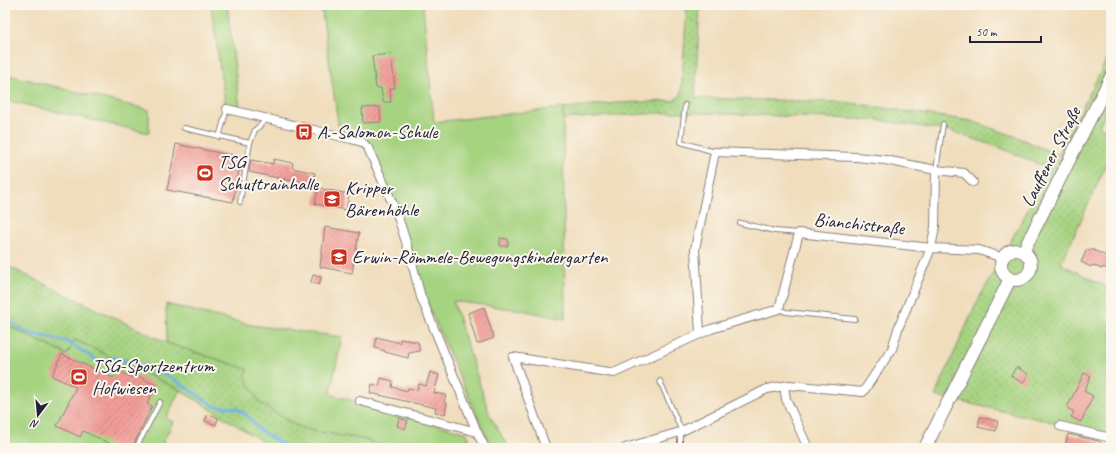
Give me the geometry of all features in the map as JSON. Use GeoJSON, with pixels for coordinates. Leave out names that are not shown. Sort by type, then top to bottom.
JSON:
{"type":"FeatureCollection","features":[{"type":"Feature","properties":{"kind":"street","name":"Lauffener Straße"},"geometry":{"type":"LineString","coordinates":[[1023,252],[1111,77]]}},
{"type":"Feature","properties":{"kind":"street"},"geometry":{"type":"LineString","coordinates":[[227,109],[362,142],[368,148],[396,211],[421,296],[485,448]]}},
{"type":"Feature","properties":{"kind":"street"},"geometry":{"type":"LineString","coordinates":[[700,333],[695,249],[715,152],[856,157],[885,160],[936,170],[964,173],[973,182]]}},
{"type":"Feature","properties":{"kind":"street"},"geometry":{"type":"LineString","coordinates":[[624,448],[680,432],[768,389],[784,386],[863,392],[892,349],[898,329],[931,248],[935,227],[936,170]]}},
{"type":"Feature","properties":{"kind":"street","name":"Bianchistraße"},"geometry":{"type":"LineString","coordinates":[[779,309],[799,233],[931,248],[980,250],[1003,258]]}},
{"type":"Feature","properties":{"kind":"street"},"geometry":{"type":"LineString","coordinates":[[1012,251],[1023,252],[1030,261],[1029,272],[1021,279],[1010,279],[1002,270],[1003,258],[1012,251]]}},
{"type":"Feature","properties":{"kind":"street"},"geometry":{"type":"LineString","coordinates":[[925,448],[1010,279]]}},
{"type":"Feature","properties":{"kind":"street"},"geometry":{"type":"LineString","coordinates":[[546,448],[514,357],[614,373],[700,333],[779,309]]}},
{"type":"Feature","properties":{"kind":"street"},"geometry":{"type":"LineString","coordinates":[[784,386],[786,399],[808,448]]}},
{"type":"Feature","properties":{"kind":"street"},"geometry":{"type":"LineString","coordinates":[[360,401],[477,432]]}},
{"type":"Feature","properties":{"kind":"street"},"geometry":{"type":"LineString","coordinates":[[1061,426],[1111,438]]}},
{"type":"Feature","properties":{"kind":"lane"},"geometry":{"type":"LineString","coordinates":[[685,105],[682,142],[715,152]]}},
{"type":"Feature","properties":{"kind":"lane"},"geometry":{"type":"LineString","coordinates":[[219,137],[227,109]]}},
{"type":"Feature","properties":{"kind":"lane"},"geometry":{"type":"LineString","coordinates":[[240,202],[250,143],[255,130],[267,119]]}},
{"type":"Feature","properties":{"kind":"lane"},"geometry":{"type":"LineString","coordinates":[[936,170],[943,124]]}},
{"type":"Feature","properties":{"kind":"lane"},"geometry":{"type":"LineString","coordinates":[[184,128],[250,143]]}},
{"type":"Feature","properties":{"kind":"lane"},"geometry":{"type":"LineString","coordinates":[[740,223],[775,231],[799,233]]}},
{"type":"Feature","properties":{"kind":"lane"},"geometry":{"type":"LineString","coordinates":[[779,309],[786,312],[855,320]]}},
{"type":"Feature","properties":{"kind":"lane"},"geometry":{"type":"LineString","coordinates":[[660,381],[680,427],[680,448]]}},
{"type":"Feature","properties":{"kind":"lane"},"geometry":{"type":"LineString","coordinates":[[136,448],[160,402]]}},
{"type":"Feature","properties":{"kind":"green space"},"geometry":{"type":"Polygon","coordinates":[[[211,5],[227,5],[240,108],[225,104],[211,5]]]}},
{"type":"Feature","properties":{"kind":"green space"},"geometry":{"type":"Polygon","coordinates":[[[321,5],[423,5],[434,122],[563,108],[565,319],[521,310],[453,301],[490,416],[509,448],[493,448],[483,429],[424,296],[371,146],[360,135],[339,130],[321,5]]]}},
{"type":"Feature","properties":{"kind":"green space"},"geometry":{"type":"Polygon","coordinates":[[[687,5],[700,5],[695,98],[844,102],[971,121],[1017,137],[1058,155],[1111,51],[1111,102],[1099,126],[1111,132],[1111,154],[1061,264],[1111,289],[1111,435],[935,396],[975,306],[1050,169],[1001,148],[950,131],[878,120],[679,112],[563,119],[563,108],[616,103],[673,101],[681,95],[687,5]]]}},
{"type":"Feature","properties":{"kind":"green space"},"geometry":{"type":"Polygon","coordinates":[[[5,74],[149,110],[149,133],[5,100],[5,74]]]}},
{"type":"Feature","properties":{"kind":"green space"},"geometry":{"type":"Polygon","coordinates":[[[5,265],[167,343],[247,369],[259,402],[297,426],[313,431],[369,440],[381,448],[270,448],[260,440],[180,390],[75,340],[67,355],[5,324],[5,265]]]}},
{"type":"Feature","properties":{"kind":"green space"},"geometry":{"type":"Polygon","coordinates":[[[166,304],[251,325],[342,337],[330,394],[467,433],[472,447],[381,448],[368,440],[313,431],[297,426],[259,402],[246,378],[247,369],[167,343],[166,304]]]}},
{"type":"Feature","properties":{"kind":"green space","name":"TSG-Sportzentrum Hofwiesen"},"geometry":{"type":"Polygon","coordinates":[[[5,324],[67,355],[75,340],[180,390],[166,418],[173,422],[160,448],[5,448],[5,324]]]}},
{"type":"Feature","properties":{"kind":"building"},"geometry":{"type":"Polygon","coordinates":[[[391,54],[395,88],[390,89],[391,102],[383,102],[381,88],[376,88],[372,56],[391,54]]]}},
{"type":"Feature","properties":{"kind":"building"},"geometry":{"type":"Polygon","coordinates":[[[380,107],[381,122],[363,123],[362,108],[380,107]]]}},
{"type":"Feature","properties":{"kind":"building","name":"TSG Schuttrainhalle"},"geometry":{"type":"Polygon","coordinates":[[[176,144],[244,158],[242,171],[239,170],[233,202],[167,190],[176,144]]]}},
{"type":"Feature","properties":{"kind":"building"},"geometry":{"type":"Polygon","coordinates":[[[274,159],[293,163],[292,168],[315,173],[313,185],[249,172],[251,160],[273,164],[274,159]]]}},
{"type":"Feature","properties":{"kind":"building","name":"Kripper Bärenhöhle"},"geometry":{"type":"Polygon","coordinates":[[[318,188],[349,194],[346,210],[315,204],[318,188]]]}},
{"type":"Feature","properties":{"kind":"building","name":"Erwin-Römmele-Bewegungskindergarten"},"geometry":{"type":"Polygon","coordinates":[[[325,227],[359,233],[352,273],[320,267],[325,227]]]}},
{"type":"Feature","properties":{"kind":"building"},"geometry":{"type":"Polygon","coordinates":[[[500,238],[508,239],[508,246],[500,246],[500,238]]]}},
{"type":"Feature","properties":{"kind":"building"},"geometry":{"type":"Polygon","coordinates":[[[1087,249],[1090,251],[1091,249],[1111,258],[1108,269],[1103,267],[1102,269],[1092,265],[1091,267],[1081,262],[1087,249]]]}},
{"type":"Feature","properties":{"kind":"building"},"geometry":{"type":"Polygon","coordinates":[[[313,275],[321,277],[319,285],[311,282],[313,275]]]}},
{"type":"Feature","properties":{"kind":"building"},"geometry":{"type":"Polygon","coordinates":[[[484,307],[494,338],[477,344],[468,313],[484,307]]]}},
{"type":"Feature","properties":{"kind":"building"},"geometry":{"type":"Polygon","coordinates":[[[377,337],[400,343],[400,339],[418,342],[420,351],[409,353],[408,358],[385,352],[375,348],[377,337]]]}},
{"type":"Feature","properties":{"kind":"building"},"geometry":{"type":"Polygon","coordinates":[[[62,354],[113,378],[117,370],[133,378],[135,375],[156,385],[147,404],[152,406],[132,448],[106,448],[109,443],[83,431],[80,437],[57,426],[76,387],[52,376],[62,354]]]}},
{"type":"Feature","properties":{"kind":"building"},"geometry":{"type":"Polygon","coordinates":[[[1016,367],[1028,374],[1023,383],[1011,376],[1016,367]]]}},
{"type":"Feature","properties":{"kind":"building"},"geometry":{"type":"Polygon","coordinates":[[[430,372],[439,375],[434,393],[446,395],[444,402],[447,403],[445,414],[435,412],[436,408],[370,393],[372,384],[379,386],[381,378],[393,381],[392,387],[407,391],[408,388],[417,390],[419,384],[426,386],[430,372]]]}},
{"type":"Feature","properties":{"kind":"building"},"geometry":{"type":"Polygon","coordinates":[[[1084,373],[1091,376],[1084,391],[1093,396],[1081,422],[1071,417],[1074,412],[1067,408],[1084,373]]]}},
{"type":"Feature","properties":{"kind":"building"},"geometry":{"type":"Polygon","coordinates":[[[208,414],[218,418],[216,425],[205,421],[208,414]]]}},
{"type":"Feature","properties":{"kind":"building"},"geometry":{"type":"Polygon","coordinates":[[[980,417],[998,421],[996,431],[978,427],[980,417]]]}},
{"type":"Feature","properties":{"kind":"building"},"geometry":{"type":"Polygon","coordinates":[[[399,418],[408,421],[405,429],[397,426],[399,418]]]}},
{"type":"Feature","properties":{"kind":"building"},"geometry":{"type":"Polygon","coordinates":[[[1068,434],[1099,441],[1104,448],[1065,448],[1068,434]]]}},
{"type":"Feature","properties":{"kind":"waterway"},"geometry":{"type":"LineString","coordinates":[[5,318],[26,332],[68,342],[98,361],[116,358],[149,367],[175,380],[214,406],[236,408],[247,415],[258,429],[288,448]]}},
{"type":"Feature","properties":{"kind":"place","name":"A.-Salomon-Schule"},"geometry":{"type":"Point","coordinates":[304,132]}},
{"type":"Feature","properties":{"kind":"place","name":"TSG Schuttrainhalle"},"geometry":{"type":"Point","coordinates":[205,173]}},
{"type":"Feature","properties":{"kind":"place","name":"Kripper Bärenhöhle"},"geometry":{"type":"Point","coordinates":[332,199]}},
{"type":"Feature","properties":{"kind":"place","name":"Erwin-Römmele-Bewegungskindergarten"},"geometry":{"type":"Point","coordinates":[339,257]}},
{"type":"Feature","properties":{"kind":"place","name":"TSG-Sportzentrum Hofwiesen"},"geometry":{"type":"Point","coordinates":[79,377]}}]}
